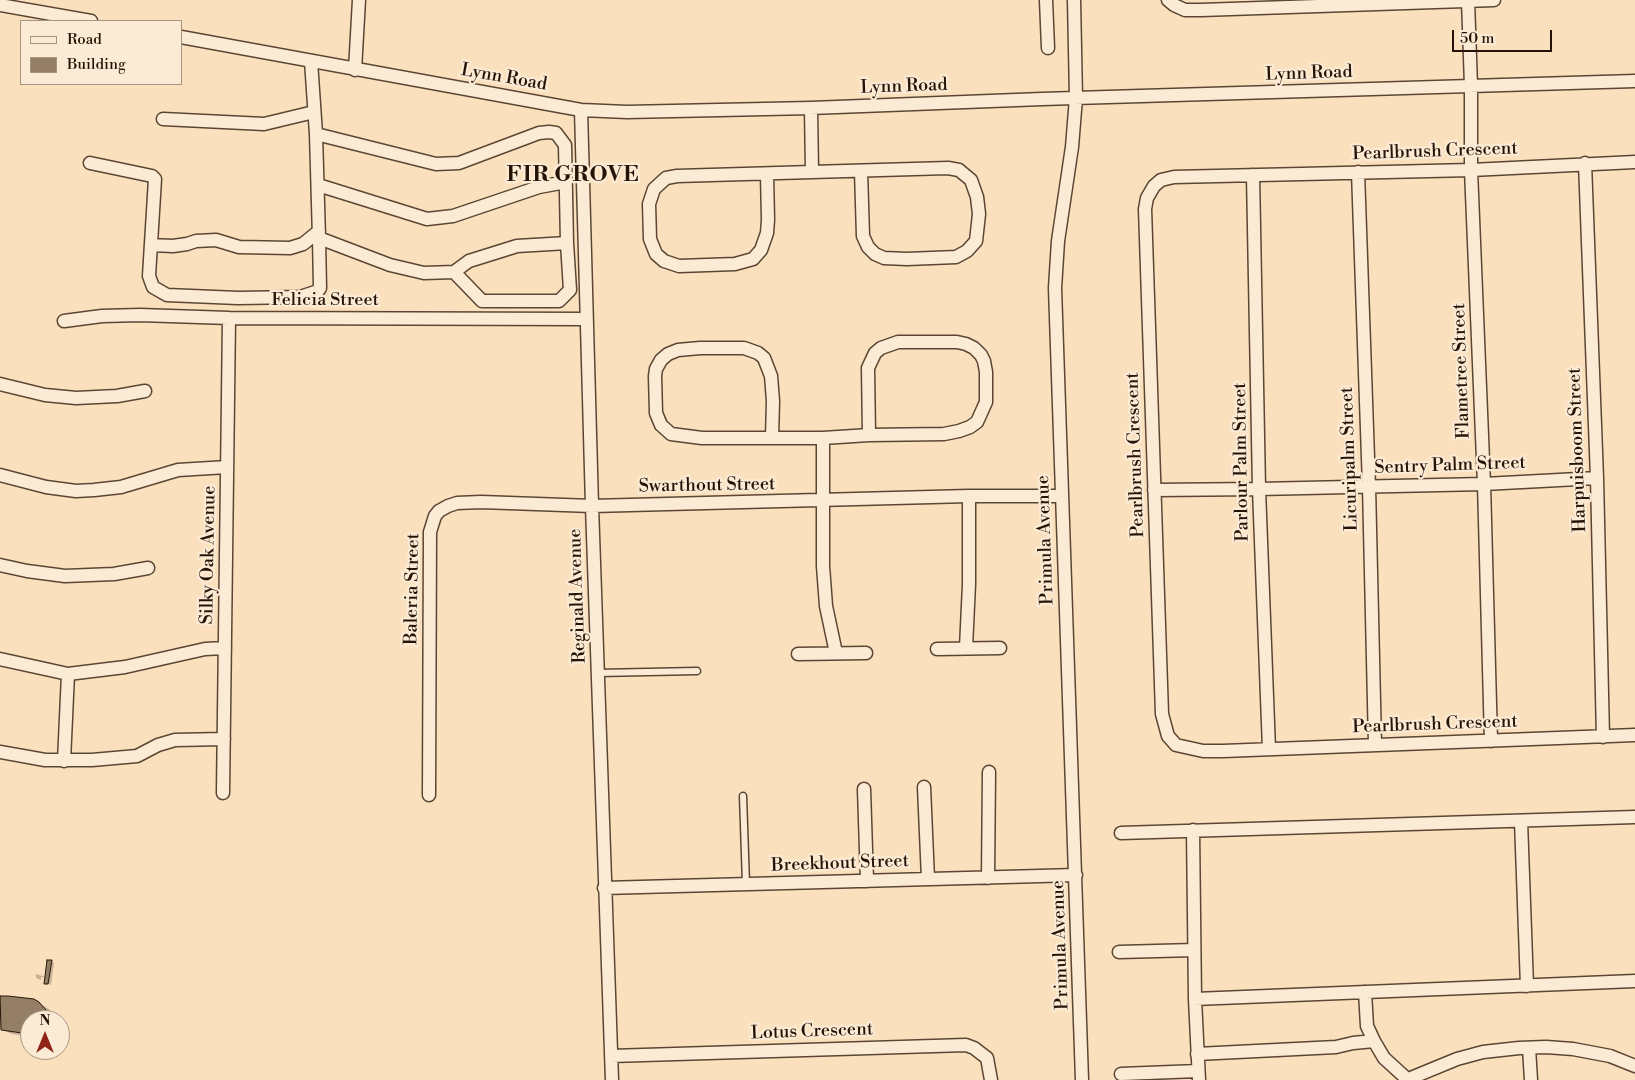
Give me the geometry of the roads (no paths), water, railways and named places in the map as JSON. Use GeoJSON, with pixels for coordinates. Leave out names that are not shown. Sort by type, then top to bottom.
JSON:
{"type":"FeatureCollection","features":[{"type":"Feature","properties":{"kind":"street"},"geometry":{"type":"LineString","coordinates":[[355,70],[359,0]]}},
{"type":"Feature","properties":{"kind":"street"},"geometry":{"type":"LineString","coordinates":[[1046,0],[1048,48]]}},
{"type":"Feature","properties":{"kind":"street","name":"Primula Avenue"},"geometry":{"type":"LineString","coordinates":[[1074,0],[1076,98],[1072,147],[1058,240],[1056,288],[1082,1080]]}},
{"type":"Feature","properties":{"kind":"street"},"geometry":{"type":"LineString","coordinates":[[1168,0],[1174,6],[1185,10],[1354,2],[1494,0]]}},
{"type":"Feature","properties":{"kind":"street","name":"Flametree Street"},"geometry":{"type":"LineString","coordinates":[[1468,1],[1471,170],[1484,484],[1490,741]]}},
{"type":"Feature","properties":{"kind":"street"},"geometry":{"type":"LineString","coordinates":[[0,5],[85,20]]}},
{"type":"Feature","properties":{"kind":"street","name":"Lynn Road"},"geometry":{"type":"LineString","coordinates":[[182,37],[581,110],[627,112],[812,108],[1635,81]]}},
{"type":"Feature","properties":{"kind":"street"},"geometry":{"type":"LineString","coordinates":[[90,163],[152,176],[155,179],[149,276],[153,286],[167,295],[238,298],[300,296],[318,291],[320,288],[318,185],[311,61]]}},
{"type":"Feature","properties":{"kind":"street"},"geometry":{"type":"LineString","coordinates":[[812,108],[812,172]]}},
{"type":"Feature","properties":{"kind":"street","name":"Reginald Avenue"},"geometry":{"type":"LineString","coordinates":[[581,110],[604,888],[612,1080]]}},
{"type":"Feature","properties":{"kind":"street"},"geometry":{"type":"LineString","coordinates":[[163,119],[264,124],[314,112]]}},
{"type":"Feature","properties":{"kind":"street"},"geometry":{"type":"LineString","coordinates":[[316,134],[436,164],[459,163],[539,133],[549,132],[560,137],[565,145],[570,290],[559,301],[482,301],[454,272]]}},
{"type":"Feature","properties":{"kind":"street","name":"Pearlbrush Crescent"},"geometry":{"type":"LineString","coordinates":[[1635,162],[1471,170],[1166,178],[1154,186],[1146,198],[1145,209],[1162,714],[1168,736],[1176,744],[1203,751],[1635,736]]}},
{"type":"Feature","properties":{"kind":"street","name":"Harpuisboom Street"},"geometry":{"type":"LineString","coordinates":[[1585,163],[1597,478],[1603,736]]}},
{"type":"Feature","properties":{"kind":"street"},"geometry":{"type":"LineString","coordinates":[[767,174],[767,233],[761,250],[753,259],[736,264],[679,266],[664,261],[656,254],[650,239],[649,204],[654,189],[660,183],[666,178],[677,176],[948,168],[959,170],[971,180],[977,197],[979,219],[976,240],[967,251],[956,257],[906,259],[884,258],[874,254],[863,236],[861,171]]}},
{"type":"Feature","properties":{"kind":"street","name":"Licuripalm Street"},"geometry":{"type":"LineString","coordinates":[[1358,172],[1369,486],[1375,745]]}},
{"type":"Feature","properties":{"kind":"street","name":"Parlour Palm Street"},"geometry":{"type":"LineString","coordinates":[[1253,175],[1259,489],[1269,749]]}},
{"type":"Feature","properties":{"kind":"street"},"geometry":{"type":"LineString","coordinates":[[318,185],[427,219],[453,216],[539,187],[566,182]]}},
{"type":"Feature","properties":{"kind":"street"},"geometry":{"type":"LineString","coordinates":[[319,234],[390,265],[424,273],[454,272],[469,261],[517,246],[567,243]]}},
{"type":"Feature","properties":{"kind":"street"},"geometry":{"type":"LineString","coordinates":[[151,245],[173,246],[196,241],[216,240],[238,246],[290,248],[303,244],[319,234]]}},
{"type":"Feature","properties":{"kind":"street","name":"Felicia Street"},"geometry":{"type":"LineString","coordinates":[[64,321],[102,316],[140,315],[229,318],[586,319]]}},
{"type":"Feature","properties":{"kind":"street","name":"Silky Oak Avenue"},"geometry":{"type":"LineString","coordinates":[[223,793],[229,318]]}},
{"type":"Feature","properties":{"kind":"street"},"geometry":{"type":"LineString","coordinates":[[772,438],[773,401],[771,376],[764,358],[758,352],[744,348],[700,348],[678,350],[668,354],[661,360],[655,376],[656,413],[660,425],[671,434],[702,438],[772,438],[823,438],[944,434],[959,432],[970,427],[977,422],[986,402],[986,372],[980,355],[974,348],[957,342],[898,342],[880,348],[874,353],[868,368],[869,435]]}},
{"type":"Feature","properties":{"kind":"street"},"geometry":{"type":"LineString","coordinates":[[0,384],[44,395],[76,398],[118,396],[145,391]]}},
{"type":"Feature","properties":{"kind":"street"},"geometry":{"type":"LineString","coordinates":[[823,438],[824,586],[826,606],[836,653]]}},
{"type":"Feature","properties":{"kind":"street"},"geometry":{"type":"LineString","coordinates":[[0,475],[46,487],[76,491],[121,487],[178,470],[227,467]]}},
{"type":"Feature","properties":{"kind":"street","name":"Sentry Palm Street"},"geometry":{"type":"LineString","coordinates":[[1154,490],[1484,484],[1597,478]]}},
{"type":"Feature","properties":{"kind":"street"},"geometry":{"type":"LineString","coordinates":[[966,648],[969,584],[969,496]]}},
{"type":"Feature","properties":{"kind":"street","name":"Swarthout Street"},"geometry":{"type":"LineString","coordinates":[[592,506],[969,496],[1062,496]]}},
{"type":"Feature","properties":{"kind":"street","name":"Baleria Street"},"geometry":{"type":"LineString","coordinates":[[429,795],[430,532],[435,516],[439,511],[448,506],[465,503],[592,506]]}},
{"type":"Feature","properties":{"kind":"street"},"geometry":{"type":"LineString","coordinates":[[0,565],[65,576],[114,574],[148,568]]}},
{"type":"Feature","properties":{"kind":"street"},"geometry":{"type":"LineString","coordinates":[[0,659],[68,674],[125,666],[205,649],[225,648]]}},
{"type":"Feature","properties":{"kind":"street"},"geometry":{"type":"LineString","coordinates":[[937,649],[1000,648]]}},
{"type":"Feature","properties":{"kind":"street"},"geometry":{"type":"LineString","coordinates":[[798,654],[866,653]]}},
{"type":"Feature","properties":{"kind":"street"},"geometry":{"type":"LineString","coordinates":[[64,761],[68,674]]}},
{"type":"Feature","properties":{"kind":"street"},"geometry":{"type":"LineString","coordinates":[[0,752],[45,760],[64,761],[127,758],[137,756],[158,745],[175,740],[224,739]]}},
{"type":"Feature","properties":{"kind":"street"},"geometry":{"type":"LineString","coordinates":[[988,878],[989,772]]}},
{"type":"Feature","properties":{"kind":"street"},"geometry":{"type":"LineString","coordinates":[[924,787],[928,879]]}},
{"type":"Feature","properties":{"kind":"street"},"geometry":{"type":"LineString","coordinates":[[864,789],[867,881]]}},
{"type":"Feature","properties":{"kind":"street"},"geometry":{"type":"LineString","coordinates":[[1121,833],[1635,817]]}},
{"type":"Feature","properties":{"kind":"street"},"geometry":{"type":"LineString","coordinates":[[1521,821],[1527,986]]}},
{"type":"Feature","properties":{"kind":"street"},"geometry":{"type":"LineString","coordinates":[[1121,1074],[1198,1075],[1193,830]]}},
{"type":"Feature","properties":{"kind":"street","name":"Breekhout Street"},"geometry":{"type":"LineString","coordinates":[[604,888],[1076,875]]}},
{"type":"Feature","properties":{"kind":"street"},"geometry":{"type":"LineString","coordinates":[[1118,952],[1194,950]]}},
{"type":"Feature","properties":{"kind":"street"},"geometry":{"type":"LineString","coordinates":[[1195,999],[1635,981]]}},
{"type":"Feature","properties":{"kind":"street"},"geometry":{"type":"LineString","coordinates":[[1365,992],[1367,1026],[1374,1041],[1384,1058],[1407,1080],[1457,1059],[1483,1052],[1529,1048],[1573,1049],[1610,1056],[1635,1066]]}},
{"type":"Feature","properties":{"kind":"street"},"geometry":{"type":"LineString","coordinates":[[1197,1054],[1336,1047],[1374,1041]]}},
{"type":"Feature","properties":{"kind":"street","name":"Lotus Crescent"},"geometry":{"type":"LineString","coordinates":[[611,1056],[966,1045],[974,1048],[986,1058],[991,1080]]}},
{"type":"Feature","properties":{"kind":"street"},"geometry":{"type":"LineString","coordinates":[[1529,1048],[1531,1080]]}},
{"type":"Feature","properties":{"kind":"lane"},"geometry":{"type":"LineString","coordinates":[[598,673],[697,671]]}},
{"type":"Feature","properties":{"kind":"lane"},"geometry":{"type":"LineString","coordinates":[[743,796],[746,884]]}},
{"type":"Feature","properties":{"kind":"district","name":"FIR GROVE"},"geometry":{"type":"Point","coordinates":[573,176]}}]}
